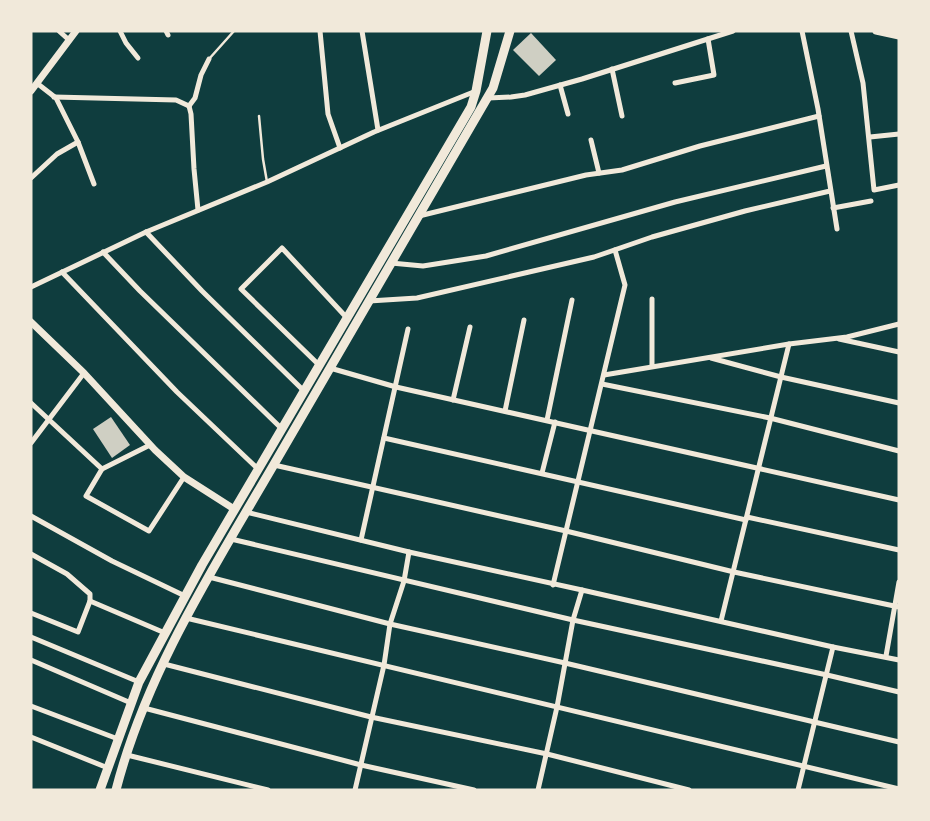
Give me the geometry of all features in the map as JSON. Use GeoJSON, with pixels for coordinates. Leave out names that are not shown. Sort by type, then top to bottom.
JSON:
{"type":"FeatureCollection","features":[{"type":"Feature","properties":{"kind":"highway"},"geometry":{"type":"LineString","coordinates":[[100,790],[139,682],[185,596],[234,509],[471,107],[476,91],[487,31]]}},
{"type":"Feature","properties":{"kind":"highway"},"geometry":{"type":"LineString","coordinates":[[116,790],[144,708],[186,618],[230,539],[493,88],[510,31]]}},
{"type":"Feature","properties":{"kind":"main road"},"geometry":{"type":"LineString","coordinates":[[31,91],[76,31]]}},
{"type":"Feature","properties":{"kind":"main road"},"geometry":{"type":"LineString","coordinates":[[876,31],[899,36]]}},
{"type":"Feature","properties":{"kind":"main road"},"geometry":{"type":"LineString","coordinates":[[31,322],[84,373],[150,445],[184,477],[234,509]]}},
{"type":"Feature","properties":{"kind":"street"},"geometry":{"type":"LineString","coordinates":[[59,31],[69,40]]}},
{"type":"Feature","properties":{"kind":"street"},"geometry":{"type":"LineString","coordinates":[[120,31],[126,43],[138,58]]}},
{"type":"Feature","properties":{"kind":"street"},"geometry":{"type":"LineString","coordinates":[[320,31],[328,114],[340,148]]}},
{"type":"Feature","properties":{"kind":"street"},"geometry":{"type":"LineString","coordinates":[[362,31],[378,130]]}},
{"type":"Feature","properties":{"kind":"street"},"geometry":{"type":"LineString","coordinates":[[487,98],[511,97],[560,85],[733,31]]}},
{"type":"Feature","properties":{"kind":"street"},"geometry":{"type":"LineString","coordinates":[[802,31],[819,116],[837,229]]}},
{"type":"Feature","properties":{"kind":"street"},"geometry":{"type":"LineString","coordinates":[[851,31],[863,83],[874,190],[899,185]]}},
{"type":"Feature","properties":{"kind":"street"},"geometry":{"type":"LineString","coordinates":[[675,83],[714,75],[708,39]]}},
{"type":"Feature","properties":{"kind":"street"},"geometry":{"type":"LineString","coordinates":[[189,106],[195,98],[201,75],[209,59]]}},
{"type":"Feature","properties":{"kind":"street"},"geometry":{"type":"LineString","coordinates":[[612,69],[622,116]]}},
{"type":"Feature","properties":{"kind":"street"},"geometry":{"type":"LineString","coordinates":[[38,84],[54,97],[78,142],[94,184]]}},
{"type":"Feature","properties":{"kind":"street"},"geometry":{"type":"LineString","coordinates":[[560,85],[568,114]]}},
{"type":"Feature","properties":{"kind":"street"},"geometry":{"type":"LineString","coordinates":[[31,287],[146,232],[267,182],[378,130],[476,91]]}},
{"type":"Feature","properties":{"kind":"street"},"geometry":{"type":"LineString","coordinates":[[54,97],[176,100],[189,106]]}},
{"type":"Feature","properties":{"kind":"street"},"geometry":{"type":"LineString","coordinates":[[189,106],[198,210]]}},
{"type":"Feature","properties":{"kind":"street"},"geometry":{"type":"LineString","coordinates":[[418,217],[586,175],[622,170],[700,146],[819,116]]}},
{"type":"Feature","properties":{"kind":"street"},"geometry":{"type":"LineString","coordinates":[[870,137],[899,134]]}},
{"type":"Feature","properties":{"kind":"street"},"geometry":{"type":"LineString","coordinates":[[591,140],[599,174]]}},
{"type":"Feature","properties":{"kind":"street"},"geometry":{"type":"LineString","coordinates":[[31,178],[57,154],[78,142]]}},
{"type":"Feature","properties":{"kind":"street"},"geometry":{"type":"LineString","coordinates":[[391,263],[423,266],[486,256],[676,202],[826,166]]}},
{"type":"Feature","properties":{"kind":"street"},"geometry":{"type":"LineString","coordinates":[[369,301],[417,298],[594,257],[745,211],[830,191]]}},
{"type":"Feature","properties":{"kind":"street"},"geometry":{"type":"LineString","coordinates":[[833,208],[871,201]]}},
{"type":"Feature","properties":{"kind":"street"},"geometry":{"type":"LineString","coordinates":[[146,232],[202,291],[304,391]]}},
{"type":"Feature","properties":{"kind":"street"},"geometry":{"type":"LineString","coordinates":[[319,365],[241,289],[282,248],[347,318]]}},
{"type":"Feature","properties":{"kind":"street"},"geometry":{"type":"LineString","coordinates":[[553,585],[625,285],[614,250]]}},
{"type":"Feature","properties":{"kind":"street"},"geometry":{"type":"LineString","coordinates":[[104,252],[140,291],[282,429]]}},
{"type":"Feature","properties":{"kind":"street"},"geometry":{"type":"LineString","coordinates":[[62,272],[176,392],[258,469]]}},
{"type":"Feature","properties":{"kind":"street"},"geometry":{"type":"LineString","coordinates":[[652,298],[652,366]]}},
{"type":"Feature","properties":{"kind":"street"},"geometry":{"type":"LineString","coordinates":[[547,420],[572,300]]}},
{"type":"Feature","properties":{"kind":"street"},"geometry":{"type":"LineString","coordinates":[[505,410],[524,320]]}},
{"type":"Feature","properties":{"kind":"street"},"geometry":{"type":"LineString","coordinates":[[604,375],[788,344],[836,338],[899,324]]}},
{"type":"Feature","properties":{"kind":"street"},"geometry":{"type":"LineString","coordinates":[[453,400],[470,327]]}},
{"type":"Feature","properties":{"kind":"street"},"geometry":{"type":"LineString","coordinates":[[361,540],[408,330]]}},
{"type":"Feature","properties":{"kind":"street"},"geometry":{"type":"LineString","coordinates":[[836,338],[899,352]]}},
{"type":"Feature","properties":{"kind":"street"},"geometry":{"type":"LineString","coordinates":[[721,622],[788,344]]}},
{"type":"Feature","properties":{"kind":"street"},"geometry":{"type":"LineString","coordinates":[[708,357],[781,377],[899,403]]}},
{"type":"Feature","properties":{"kind":"street"},"geometry":{"type":"LineString","coordinates":[[330,368],[396,387],[899,500]]}},
{"type":"Feature","properties":{"kind":"street"},"geometry":{"type":"LineString","coordinates":[[31,443],[84,373]]}},
{"type":"Feature","properties":{"kind":"street"},"geometry":{"type":"LineString","coordinates":[[602,384],[770,418],[899,451]]}},
{"type":"Feature","properties":{"kind":"street"},"geometry":{"type":"LineString","coordinates":[[31,402],[102,469]]}},
{"type":"Feature","properties":{"kind":"street"},"geometry":{"type":"LineString","coordinates":[[542,473],[555,422]]}},
{"type":"Feature","properties":{"kind":"street"},"geometry":{"type":"LineString","coordinates":[[384,438],[746,519],[899,550]]}},
{"type":"Feature","properties":{"kind":"street"},"geometry":{"type":"LineString","coordinates":[[150,445],[102,469],[86,496],[149,531],[184,477]]}},
{"type":"Feature","properties":{"kind":"street"},"geometry":{"type":"LineString","coordinates":[[274,465],[566,531],[734,572],[897,607]]}},
{"type":"Feature","properties":{"kind":"street"},"geometry":{"type":"LineString","coordinates":[[246,512],[553,585],[899,660]]}},
{"type":"Feature","properties":{"kind":"street"},"geometry":{"type":"LineString","coordinates":[[31,516],[112,560],[185,596]]}},
{"type":"Feature","properties":{"kind":"street"},"geometry":{"type":"LineString","coordinates":[[230,539],[573,620],[899,692]]}},
{"type":"Feature","properties":{"kind":"street"},"geometry":{"type":"LineString","coordinates":[[355,790],[384,665],[390,624],[404,581],[409,552]]}},
{"type":"Feature","properties":{"kind":"street"},"geometry":{"type":"LineString","coordinates":[[31,554],[67,574],[90,594],[90,601],[78,632],[31,613]]}},
{"type":"Feature","properties":{"kind":"street"},"geometry":{"type":"LineString","coordinates":[[209,577],[390,624],[565,663],[899,742]]}},
{"type":"Feature","properties":{"kind":"street"},"geometry":{"type":"LineString","coordinates":[[886,656],[897,607],[899,582]]}},
{"type":"Feature","properties":{"kind":"street"},"geometry":{"type":"LineString","coordinates":[[538,790],[557,707],[573,620],[582,590]]}},
{"type":"Feature","properties":{"kind":"street"},"geometry":{"type":"LineString","coordinates":[[90,601],[165,633]]}},
{"type":"Feature","properties":{"kind":"street"},"geometry":{"type":"LineString","coordinates":[[186,618],[899,789]]}},
{"type":"Feature","properties":{"kind":"street"},"geometry":{"type":"LineString","coordinates":[[31,637],[139,682]]}},
{"type":"Feature","properties":{"kind":"street"},"geometry":{"type":"LineString","coordinates":[[798,790],[833,647]]}},
{"type":"Feature","properties":{"kind":"street"},"geometry":{"type":"LineString","coordinates":[[31,660],[131,703]]}},
{"type":"Feature","properties":{"kind":"street"},"geometry":{"type":"LineString","coordinates":[[164,664],[371,717],[547,754],[689,790]]}},
{"type":"Feature","properties":{"kind":"street"},"geometry":{"type":"LineString","coordinates":[[31,706],[118,740]]}},
{"type":"Feature","properties":{"kind":"street"},"geometry":{"type":"LineString","coordinates":[[144,708],[361,765],[474,790]]}},
{"type":"Feature","properties":{"kind":"street"},"geometry":{"type":"LineString","coordinates":[[31,736],[108,768]]}},
{"type":"Feature","properties":{"kind":"street"},"geometry":{"type":"LineString","coordinates":[[127,755],[268,790]]}},
{"type":"Feature","properties":{"kind":"lane"},"geometry":{"type":"LineString","coordinates":[[209,59],[234,31]]}},
{"type":"Feature","properties":{"kind":"lane"},"geometry":{"type":"LineString","coordinates":[[258,116],[267,182]]}},
{"type":"Feature","properties":{"kind":"building"},"geometry":{"type":"Polygon","coordinates":[[[531,33],[556,60],[539,76],[513,50],[531,33]]]}},
{"type":"Feature","properties":{"kind":"building"},"geometry":{"type":"Polygon","coordinates":[[[111,417],[130,445],[112,458],[93,429],[111,417]]]}}]}
